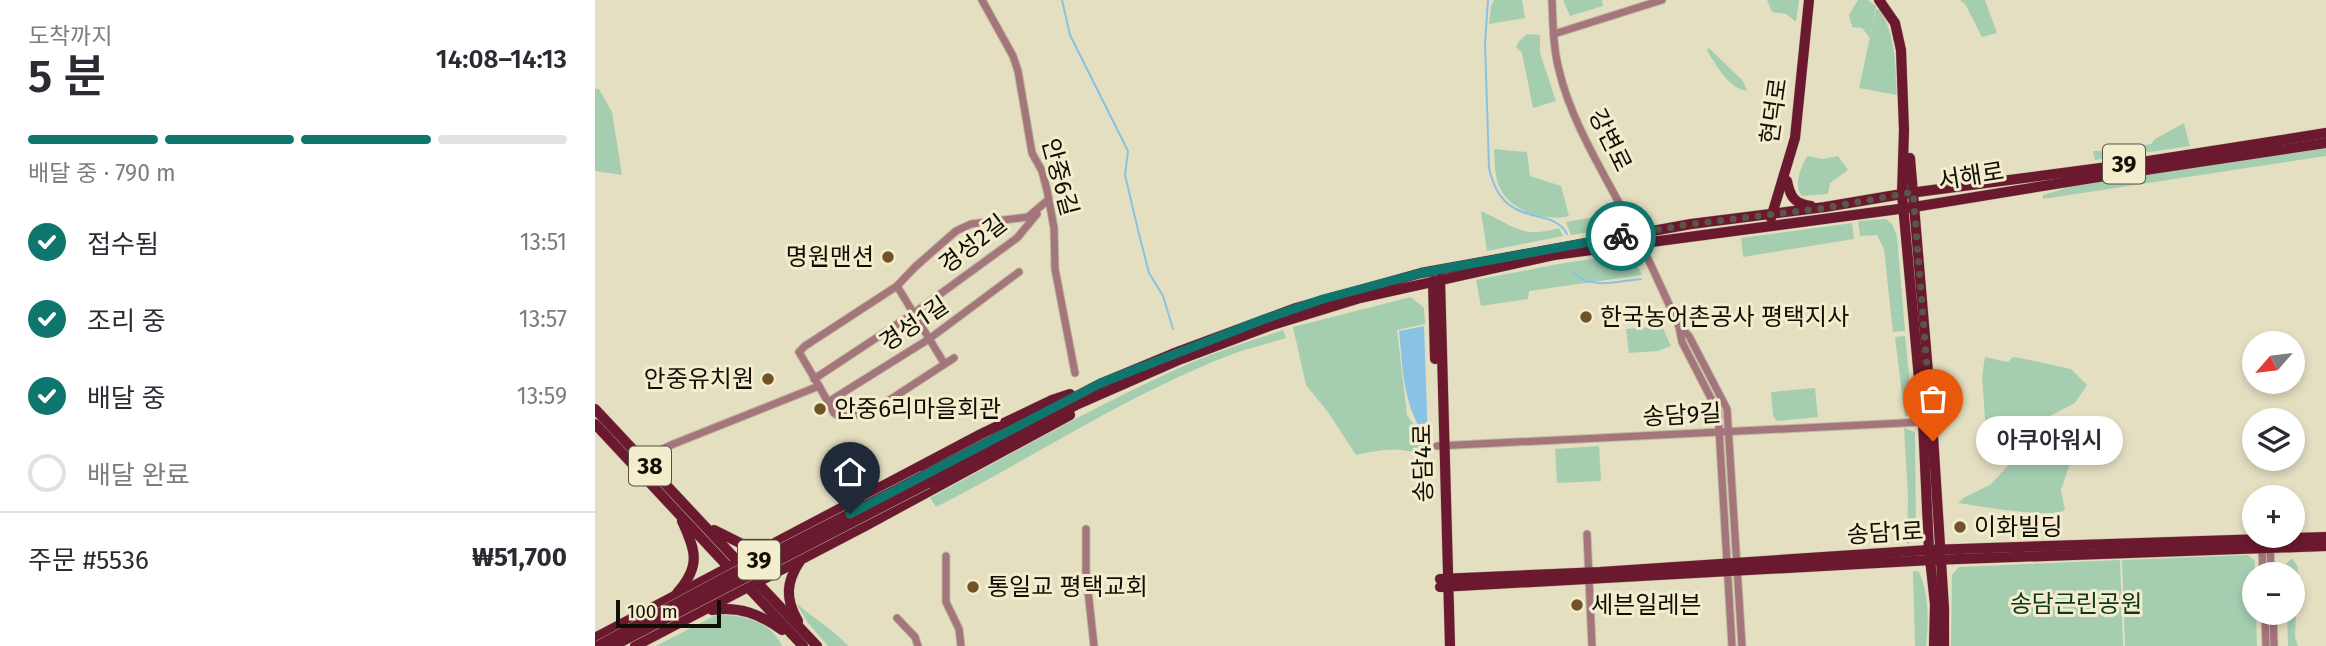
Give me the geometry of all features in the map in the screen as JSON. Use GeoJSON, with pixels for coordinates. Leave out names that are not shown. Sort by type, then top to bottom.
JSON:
{"type":"FeatureCollection","features":[{"type":"Feature","properties":{"kind":"main road","name":"현덕로"},"geometry":{"type":"LineString","coordinates":[[1772,225],[1800,139],[1804,117],[1811,0]]}},
{"type":"Feature","properties":{"kind":"main road"},"geometry":{"type":"LineString","coordinates":[[1882,0],[1894,13],[1903,40],[1932,420],[1934,646]]}},
{"type":"Feature","properties":{"kind":"main road","name":"서해로"},"geometry":{"type":"LineString","coordinates":[[1882,0],[1895,23],[1900,41],[1904,130],[1902,194]]}},
{"type":"Feature","properties":{"kind":"main road","name":"서해로"},"geometry":{"type":"LineString","coordinates":[[613,646],[1101,383],[1262,320],[1376,284],[1421,273],[1691,224],[1825,208],[1913,192],[2123,165],[2326,133]]}},
{"type":"Feature","properties":{"kind":"main road","name":"서해로"},"geometry":{"type":"LineString","coordinates":[[598,646],[728,576],[1122,385],[1269,326],[1360,298],[1554,255],[1903,209],[2326,143]]}},
{"type":"Feature","properties":{"kind":"main road"},"geometry":{"type":"LineString","coordinates":[[1747,217],[1770,202],[1784,184],[1796,202],[1825,208]]}},
{"type":"Feature","properties":{"kind":"main road"},"geometry":{"type":"LineString","coordinates":[[1902,194],[1935,555],[1944,608],[1944,646]]}},
{"type":"Feature","properties":{"kind":"main road","name":"송담4로"},"geometry":{"type":"LineString","coordinates":[[1436,280],[1444,646]]}},
{"type":"Feature","properties":{"kind":"main road"},"geometry":{"type":"LineString","coordinates":[[595,638],[981,434],[1052,400],[1101,383]]}},
{"type":"Feature","properties":{"kind":"main road"},"geometry":{"type":"LineString","coordinates":[[635,646],[1043,431],[1122,385]]}},
{"type":"Feature","properties":{"kind":"main road","name":"38"},"geometry":{"type":"LineString","coordinates":[[595,409],[740,562],[753,585]]}},
{"type":"Feature","properties":{"kind":"main road","name":"38"},"geometry":{"type":"LineString","coordinates":[[595,424],[730,568],[753,585],[807,643]]}},
{"type":"Feature","properties":{"kind":"main road"},"geometry":{"type":"LineString","coordinates":[[673,598],[689,579],[694,563],[693,548],[679,514]]}},
{"type":"Feature","properties":{"kind":"main road"},"geometry":{"type":"LineString","coordinates":[[704,524],[742,544],[778,542]]}},
{"type":"Feature","properties":{"kind":"main road","name":"송담1로"},"geometry":{"type":"LineString","coordinates":[[2305,539],[2326,537]]}},
{"type":"Feature","properties":{"kind":"main road","name":"송담1로"},"geometry":{"type":"LineString","coordinates":[[1444,583],[1935,555],[2242,545]]}},
{"type":"Feature","properties":{"kind":"main road","name":"송담1로"},"geometry":{"type":"LineString","coordinates":[[2305,545],[2326,546]]}},
{"type":"Feature","properties":{"kind":"main road"},"geometry":{"type":"LineString","coordinates":[[801,560],[792,573],[788,596],[807,643]]}},
{"type":"Feature","properties":{"kind":"main road","name":"송담4로"},"geometry":{"type":"LineString","coordinates":[[1444,583],[1450,646]]}},
{"type":"Feature","properties":{"kind":"main road"},"geometry":{"type":"LineString","coordinates":[[701,611],[734,608],[752,612],[807,643]]}},
{"type":"Feature","properties":{"kind":"street","name":"안중6길"},"geometry":{"type":"LineString","coordinates":[[982,0],[1013,56],[1032,153],[1042,172],[1054,228],[1055,270],[1075,373]]}},
{"type":"Feature","properties":{"kind":"street","name":"강변로"},"geometry":{"type":"LineString","coordinates":[[1552,0],[1559,71],[1570,101],[1650,263],[1679,326],[1682,342],[1718,412],[1742,646]]}},
{"type":"Feature","properties":{"kind":"street"},"geometry":{"type":"LineString","coordinates":[[1554,34],[1662,0]]}},
{"type":"Feature","properties":{"kind":"street","name":"경성2길"},"geometry":{"type":"LineString","coordinates":[[1048,200],[1017,238],[816,382],[799,352],[897,286],[956,231],[971,224],[1028,217],[1048,200]]}},
{"type":"Feature","properties":{"kind":"street","name":"경성1길"},"geometry":{"type":"LineString","coordinates":[[944,363],[871,412],[840,417],[834,413],[828,402],[929,338],[1019,272]]}},
{"type":"Feature","properties":{"kind":"street"},"geometry":{"type":"LineString","coordinates":[[897,286],[944,363],[954,358]]}},
{"type":"Feature","properties":{"kind":"street","name":"강변로"},"geometry":{"type":"LineString","coordinates":[[1679,326],[1689,336],[1727,409],[1730,432],[1732,646]]}},
{"type":"Feature","properties":{"kind":"street"},"geometry":{"type":"LineString","coordinates":[[636,470],[671,445],[816,382],[828,402]]}},
{"type":"Feature","properties":{"kind":"street","name":"송담9길"},"geometry":{"type":"LineString","coordinates":[[1440,446],[1923,422]]}},
{"type":"Feature","properties":{"kind":"street"},"geometry":{"type":"LineString","coordinates":[[1086,529],[1086,572],[1094,646]]}},
{"type":"Feature","properties":{"kind":"street"},"geometry":{"type":"LineString","coordinates":[[1587,534],[1592,646]]}},
{"type":"Feature","properties":{"kind":"street"},"geometry":{"type":"LineString","coordinates":[[946,556],[946,603],[959,629],[961,646]]}},
{"type":"Feature","properties":{"kind":"street"},"geometry":{"type":"LineString","coordinates":[[897,618],[915,637],[918,646]]}},
{"type":"Feature","properties":{"kind":"street"},"geometry":{"type":"LineString","coordinates":[[2265,625],[2266,646]]}},
{"type":"Feature","properties":{"kind":"street"},"geometry":{"type":"LineString","coordinates":[[2273,625],[2274,646]]}},
{"type":"Feature","properties":{"kind":"green space"},"geometry":{"type":"Polygon","coordinates":[[[1494,0],[1522,0],[1525,18],[1489,24],[1494,0]]]}},
{"type":"Feature","properties":{"kind":"green space"},"geometry":{"type":"Polygon","coordinates":[[[1563,0],[1602,0],[1603,6],[1570,16],[1563,0]]]}},
{"type":"Feature","properties":{"kind":"green space"},"geometry":{"type":"Polygon","coordinates":[[[1767,0],[1799,0],[1796,22],[1786,14],[1772,12],[1767,0]]]}},
{"type":"Feature","properties":{"kind":"green space"},"geometry":{"type":"Polygon","coordinates":[[[1858,0],[1868,0],[1876,6],[1870,38],[1862,28],[1852,27],[1849,15],[1858,0]]]}},
{"type":"Feature","properties":{"kind":"green space"},"geometry":{"type":"Polygon","coordinates":[[[1960,0],[1985,0],[1997,33],[1982,37],[1965,4],[1960,0]]]}},
{"type":"Feature","properties":{"kind":"green space"},"geometry":{"type":"Polygon","coordinates":[[[1876,9],[1880,10],[1892,40],[1897,95],[1859,88],[1876,9]]]}},
{"type":"Feature","properties":{"kind":"green space"},"geometry":{"type":"Polygon","coordinates":[[[1527,34],[1540,35],[1540,53],[1556,101],[1533,108],[1522,53],[1516,47],[1527,34]]]}},
{"type":"Feature","properties":{"kind":"green space"},"geometry":{"type":"Polygon","coordinates":[[[1709,48],[1743,81],[1747,91],[1735,86],[1725,77],[1709,54],[1709,48]]]}},
{"type":"Feature","properties":{"kind":"green space"},"geometry":{"type":"Polygon","coordinates":[[[595,89],[599,89],[612,112],[622,175],[595,171],[595,89]]]}},
{"type":"Feature","properties":{"kind":"green space"},"geometry":{"type":"Polygon","coordinates":[[[2184,123],[2190,146],[2095,160],[2093,151],[2119,150],[2151,144],[2184,123]]]}},
{"type":"Feature","properties":{"kind":"green space"},"geometry":{"type":"Polygon","coordinates":[[[2326,148],[2326,156],[2043,199],[2043,195],[2080,184],[2326,148]]]}},
{"type":"Feature","properties":{"kind":"green space"},"geometry":{"type":"Polygon","coordinates":[[[1494,149],[1527,152],[1530,176],[1561,186],[1569,216],[1540,216],[1512,203],[1498,183],[1494,149]]]}},
{"type":"Feature","properties":{"kind":"green space"},"geometry":{"type":"Polygon","coordinates":[[[1807,156],[1823,159],[1838,156],[1848,170],[1830,183],[1828,194],[1802,196],[1799,192],[1799,176],[1807,156]]]}},
{"type":"Feature","properties":{"kind":"green space"},"geometry":{"type":"Polygon","coordinates":[[[1481,211],[1527,231],[1559,228],[1563,236],[1487,251],[1481,211]]]}},
{"type":"Feature","properties":{"kind":"green space"},"geometry":{"type":"Polygon","coordinates":[[[1617,213],[1622,227],[1571,235],[1566,222],[1617,213]]]}},
{"type":"Feature","properties":{"kind":"green space"},"geometry":{"type":"Polygon","coordinates":[[[1886,219],[1892,224],[1897,236],[1905,331],[1893,332],[1884,249],[1877,235],[1860,236],[1858,221],[1886,219]]]}},
{"type":"Feature","properties":{"kind":"green space"},"geometry":{"type":"Polygon","coordinates":[[[1852,223],[1854,239],[1743,257],[1741,238],[1852,223]]]}},
{"type":"Feature","properties":{"kind":"green space"},"geometry":{"type":"Polygon","coordinates":[[[1632,253],[1642,275],[1529,291],[1528,299],[1481,306],[1476,280],[1632,253]]]}},
{"type":"Feature","properties":{"kind":"green space"},"geometry":{"type":"Polygon","coordinates":[[[1411,297],[1424,308],[1425,324],[1397,330],[1407,415],[1427,444],[1427,456],[1392,450],[1356,455],[1328,412],[1306,385],[1293,327],[1411,297]]]}},
{"type":"Feature","properties":{"kind":"green space"},"geometry":{"type":"Polygon","coordinates":[[[1662,326],[1671,346],[1658,351],[1629,353],[1626,329],[1662,326]]]}},
{"type":"Feature","properties":{"kind":"green space"},"geometry":{"type":"Polygon","coordinates":[[[1283,330],[1286,338],[1230,355],[1154,389],[936,507],[930,498],[1145,384],[1203,358],[1283,330]]]}},
{"type":"Feature","properties":{"kind":"green space"},"geometry":{"type":"Polygon","coordinates":[[[1905,336],[1913,413],[1905,417],[1895,337],[1905,336]]]}},
{"type":"Feature","properties":{"kind":"green space"},"geometry":{"type":"Polygon","coordinates":[[[1985,357],[2008,362],[2013,357],[2071,369],[2087,385],[2075,403],[2014,435],[2012,431],[1985,420],[1982,377],[1985,357]]]}},
{"type":"Feature","properties":{"kind":"green space"},"geometry":{"type":"Polygon","coordinates":[[[1815,388],[1818,417],[1777,421],[1773,416],[1771,392],[1815,388]]]}},
{"type":"Feature","properties":{"kind":"green space"},"geometry":{"type":"Polygon","coordinates":[[[2069,419],[2072,435],[2069,466],[2061,490],[2065,510],[2030,513],[1958,503],[1990,485],[2007,467],[2023,439],[2069,419]]]}},
{"type":"Feature","properties":{"kind":"green space"},"geometry":{"type":"Polygon","coordinates":[[[1904,428],[1915,432],[1916,536],[1907,545],[1908,495],[1904,428]]]}},
{"type":"Feature","properties":{"kind":"green space"},"geometry":{"type":"Polygon","coordinates":[[[1599,446],[1601,481],[1557,483],[1555,449],[1599,446]]]}},
{"type":"Feature","properties":{"kind":"green space","name":"송담근린공원"},"geometry":{"type":"Polygon","coordinates":[[[2248,555],[2255,562],[2242,562],[2242,625],[2256,625],[2257,646],[2125,646],[2122,560],[2248,555]]]}},
{"type":"Feature","properties":{"kind":"green space","name":"송담근린공원"},"geometry":{"type":"Polygon","coordinates":[[[2120,560],[2123,646],[1951,646],[1952,575],[1959,567],[2120,560]]]}},
{"type":"Feature","properties":{"kind":"green space"},"geometry":{"type":"Polygon","coordinates":[[[1913,571],[1919,572],[1926,599],[1926,646],[1915,646],[1913,571]]]}},
{"type":"Feature","properties":{"kind":"green space"},"geometry":{"type":"Polygon","coordinates":[[[796,603],[848,646],[828,646],[808,623],[796,603]]]}},
{"type":"Feature","properties":{"kind":"green space"},"geometry":{"type":"Polygon","coordinates":[[[716,615],[755,621],[771,630],[782,646],[656,646],[716,615]]]}},
{"type":"Feature","properties":{"kind":"green space"},"geometry":{"type":"Polygon","coordinates":[[[2287,625],[2296,625],[2298,646],[2288,646],[2287,625]]]}},
{"type":"Feature","properties":{"kind":"water"},"geometry":{"type":"Polygon","coordinates":[[[1424,326],[1428,441],[1409,402],[1399,331],[1424,326]]]}},
{"type":"Feature","properties":{"kind":"waterway"},"geometry":{"type":"LineString","coordinates":[[1062,0],[1070,35],[1128,151],[1125,175],[1138,230],[1149,273],[1163,296],[1173,329]]}},
{"type":"Feature","properties":{"kind":"waterway"},"geometry":{"type":"LineString","coordinates":[[1488,0],[1485,43],[1489,168],[1496,188],[1505,201],[1516,209],[1560,225],[1567,234]]}},
{"type":"Feature","properties":{"kind":"waterway"},"geometry":{"type":"LineString","coordinates":[[1574,273],[1597,283],[1641,279]]}},
{"type":"Feature","properties":{"kind":"way so far"},"geometry":{"type":"LineString","coordinates":[[1621,236],[1691,224],[1825,208],[1913,192],[1933,441]]}},
{"type":"Feature","properties":{"kind":"place","name":"명원맨션"},"geometry":{"type":"Point","coordinates":[888,257]}},
{"type":"Feature","properties":{"kind":"place","name":"한국농어촌공사 평택지사"},"geometry":{"type":"Point","coordinates":[1586,317]}},
{"type":"Feature","properties":{"kind":"place","name":"안중유치원"},"geometry":{"type":"Point","coordinates":[768,379]}},
{"type":"Feature","properties":{"kind":"place","name":"안중6리마을회관"},"geometry":{"type":"Point","coordinates":[820,409]}},
{"type":"Feature","properties":{"kind":"place","name":"아쿠아워시"},"geometry":{"type":"Point","coordinates":[1933,441]}},
{"type":"Feature","properties":{"kind":"place","name":"이화빌딩"},"geometry":{"type":"Point","coordinates":[1960,527]}},
{"type":"Feature","properties":{"kind":"place","name":"통일교 평택교회"},"geometry":{"type":"Point","coordinates":[973,587]}},
{"type":"Feature","properties":{"kind":"place","name":"세븐일레븐"},"geometry":{"type":"Point","coordinates":[1577,605]}},
{"type":"Feature","properties":{"kind":"route"},"geometry":{"type":"LineString","coordinates":[[850,514],[1101,383],[1262,320],[1323,299],[1421,273],[1621,236]]}}]}
